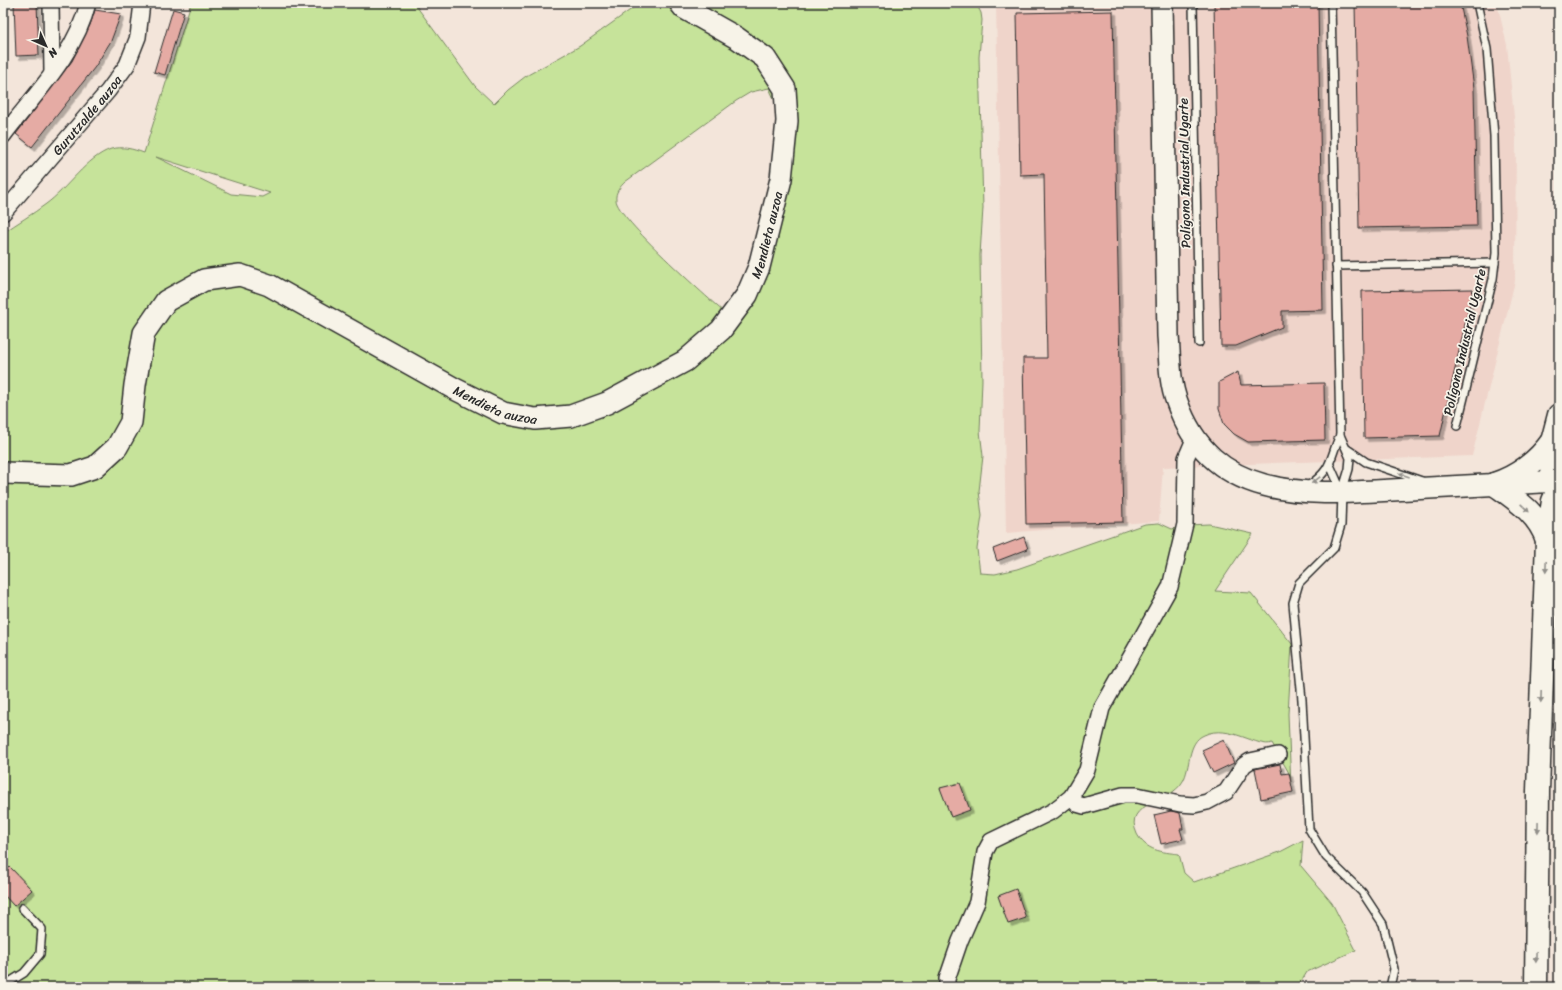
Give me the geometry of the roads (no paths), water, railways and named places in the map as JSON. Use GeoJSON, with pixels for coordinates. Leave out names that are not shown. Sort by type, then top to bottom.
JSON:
{"type":"FeatureCollection","features":[{"type":"Feature","properties":{"kind":"main road"},"geometry":{"type":"LineString","coordinates":[[1559,415],[1549,453],[1550,464],[1559,477]]}},
{"type":"Feature","properties":{"kind":"main road"},"geometry":{"type":"LineString","coordinates":[[1494,484],[1507,480],[1533,463],[1552,441]]}},
{"type":"Feature","properties":{"kind":"main road"},"geometry":{"type":"LineString","coordinates":[[1494,484],[1525,506],[1543,528],[1547,540]]}},
{"type":"Feature","properties":{"kind":"main road"},"geometry":{"type":"LineString","coordinates":[[1536,987],[1538,791],[1547,540],[1553,501],[1559,488]]}},
{"type":"Feature","properties":{"kind":"street"},"geometry":{"type":"LineString","coordinates":[[51,3],[52,72]]}},
{"type":"Feature","properties":{"kind":"street"},"geometry":{"type":"LineString","coordinates":[[3,136],[68,51],[84,18],[88,3]]}},
{"type":"Feature","properties":{"kind":"street","name":"Gurutzalde auzoa"},"geometry":{"type":"LineString","coordinates":[[3,213],[108,91],[127,65],[138,38],[142,3]]}},
{"type":"Feature","properties":{"kind":"street","name":"Mendieta auzoa"},"geometry":{"type":"LineString","coordinates":[[3,473],[71,475],[95,466],[117,447],[131,422],[135,385],[144,333],[166,302],[204,280],[240,276],[269,285],[456,389],[503,413],[535,419],[571,416],[607,403],[685,361],[721,330],[747,295],[759,267],[781,179],[787,122],[785,89],[765,58],[737,38],[684,8],[680,3]]}},
{"type":"Feature","properties":{"kind":"street"},"geometry":{"type":"LineString","coordinates":[[1162,3],[1168,336],[1172,382],[1176,401],[1195,437],[1205,450],[1222,466],[1239,476],[1281,490],[1300,492],[1441,488],[1559,481]]}},
{"type":"Feature","properties":{"kind":"street"},"geometry":{"type":"LineString","coordinates":[[947,987],[947,979],[960,941],[977,902],[985,852],[991,841],[1053,811],[1071,797],[1087,770],[1102,708],[1170,587],[1185,524],[1186,458],[1195,437]]}},
{"type":"Feature","properties":{"kind":"street"},"geometry":{"type":"LineString","coordinates":[[1071,797],[1077,804],[1084,806],[1123,795],[1136,795],[1180,804],[1194,805],[1207,802],[1226,792],[1244,765],[1250,761],[1278,755]]}},
{"type":"Feature","properties":{"kind":"lane","name":"Polígono Industrial Ugarte"},"geometry":{"type":"LineString","coordinates":[[1193,3],[1199,343]]}},
{"type":"Feature","properties":{"kind":"lane"},"geometry":{"type":"LineString","coordinates":[[1300,492],[1322,475],[1330,465],[1340,435],[1330,3]]}},
{"type":"Feature","properties":{"kind":"lane","name":"Polígono Industrial Ugarte"},"geometry":{"type":"LineString","coordinates":[[1457,426],[1493,279],[1495,263],[1492,120],[1487,49],[1477,3]]}},
{"type":"Feature","properties":{"kind":"lane","name":"Polígono Industrial Ugarte"},"geometry":{"type":"LineString","coordinates":[[1336,266],[1495,263]]}},
{"type":"Feature","properties":{"kind":"lane"},"geometry":{"type":"LineString","coordinates":[[1340,435],[1347,448],[1350,458],[1349,469],[1342,492],[1341,525],[1334,548],[1299,583],[1293,603],[1302,700],[1308,829],[1326,857],[1362,892],[1382,924],[1394,969],[1390,987]]}},
{"type":"Feature","properties":{"kind":"lane"},"geometry":{"type":"LineString","coordinates":[[1347,448],[1366,462],[1441,488]]}},
{"type":"Feature","properties":{"kind":"lane"},"geometry":{"type":"LineString","coordinates":[[1330,465],[1342,492]]}},
{"type":"Feature","properties":{"kind":"lane"},"geometry":{"type":"LineString","coordinates":[[3,986],[24,973],[40,954],[42,929],[22,908]]}}]}
